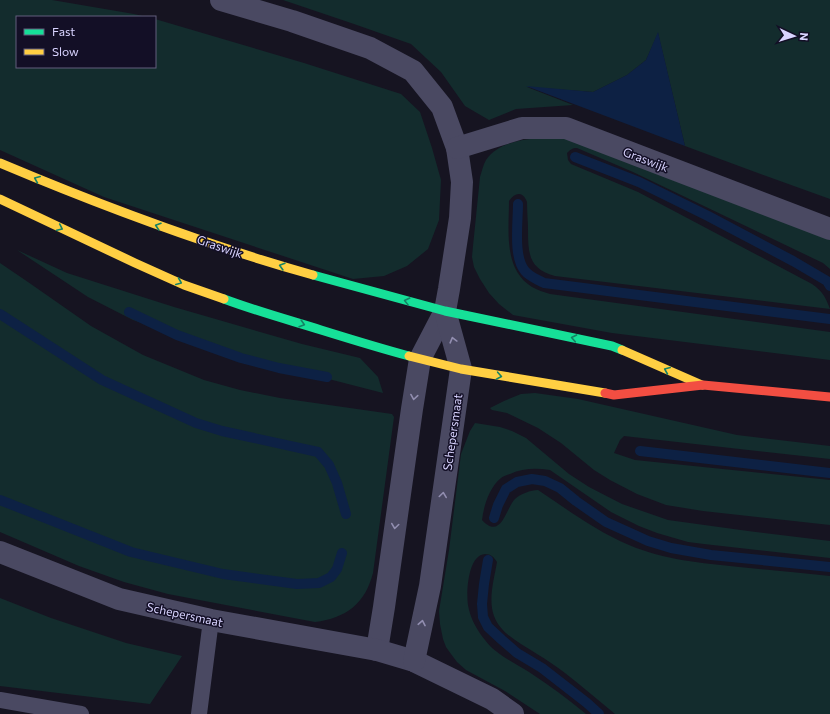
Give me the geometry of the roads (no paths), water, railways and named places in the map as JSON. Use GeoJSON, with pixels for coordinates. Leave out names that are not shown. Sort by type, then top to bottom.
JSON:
{"type":"FeatureCollection","features":[{"type":"Feature","properties":{"kind":"main road","name":"Graswijk"},"geometry":{"type":"LineString","coordinates":[[0,163],[57,187],[157,225],[270,263],[348,286],[445,311],[612,346],[703,385]]}},
{"type":"Feature","properties":{"kind":"main road","name":"Graswijk"},"geometry":{"type":"LineString","coordinates":[[0,199],[108,251],[184,285],[246,307],[420,359],[461,369],[614,395],[703,385],[830,397]]}},
{"type":"Feature","properties":{"kind":"street"},"geometry":{"type":"LineString","coordinates":[[221,0],[292,21],[370,48],[413,71],[442,107],[457,148],[462,182],[460,218],[445,311],[420,359],[377,650]]}},
{"type":"Feature","properties":{"kind":"street","name":"Graswijk"},"geometry":{"type":"LineString","coordinates":[[457,148],[522,128],[566,128],[830,229]]}},
{"type":"Feature","properties":{"kind":"street"},"geometry":{"type":"LineString","coordinates":[[445,311],[461,369]]}},
{"type":"Feature","properties":{"kind":"street","name":"Schepersmaat"},"geometry":{"type":"LineString","coordinates":[[414,661],[430,586],[461,369]]}},
{"type":"Feature","properties":{"kind":"street","name":"Schepersmaat"},"geometry":{"type":"LineString","coordinates":[[0,552],[119,600],[211,620],[377,650],[414,661],[492,699],[513,714]]}},
{"type":"Feature","properties":{"kind":"lane"},"geometry":{"type":"LineString","coordinates":[[199,714],[211,620]]}},
{"type":"Feature","properties":{"kind":"lane"},"geometry":{"type":"LineString","coordinates":[[0,700],[81,714]]}},
{"type":"Feature","properties":{"kind":"water"},"geometry":{"type":"Polygon","coordinates":[[[658,32],[685,146],[526,86],[593,92],[627,75],[646,60],[658,32]]]}},
{"type":"Feature","properties":{"kind":"waterway"},"geometry":{"type":"LineString","coordinates":[[575,157],[639,182],[708,216],[793,261],[827,281],[830,286]]}},
{"type":"Feature","properties":{"kind":"waterway"},"geometry":{"type":"LineString","coordinates":[[518,204],[517,239],[521,265],[529,275],[544,283],[830,319]]}},
{"type":"Feature","properties":{"kind":"waterway"},"geometry":{"type":"LineString","coordinates":[[129,312],[177,335],[241,358],[279,368],[327,377]]}},
{"type":"Feature","properties":{"kind":"waterway"},"geometry":{"type":"LineString","coordinates":[[0,314],[102,380],[196,423],[222,431],[318,452],[329,465],[337,483],[346,514]]}},
{"type":"Feature","properties":{"kind":"waterway"},"geometry":{"type":"LineString","coordinates":[[640,451],[830,473]]}},
{"type":"Feature","properties":{"kind":"waterway"},"geometry":{"type":"LineString","coordinates":[[494,518],[498,505],[506,489],[517,482],[532,479],[545,481],[560,488],[606,522],[648,541],[671,548],[711,555],[830,567]]}},
{"type":"Feature","properties":{"kind":"waterway"},"geometry":{"type":"LineString","coordinates":[[0,500],[131,552],[223,574],[297,584],[319,583],[331,577],[337,569],[342,553]]}},
{"type":"Feature","properties":{"kind":"waterway"},"geometry":{"type":"LineString","coordinates":[[488,560],[482,604],[483,617],[488,627],[517,653],[542,668],[599,714]]}}]}
